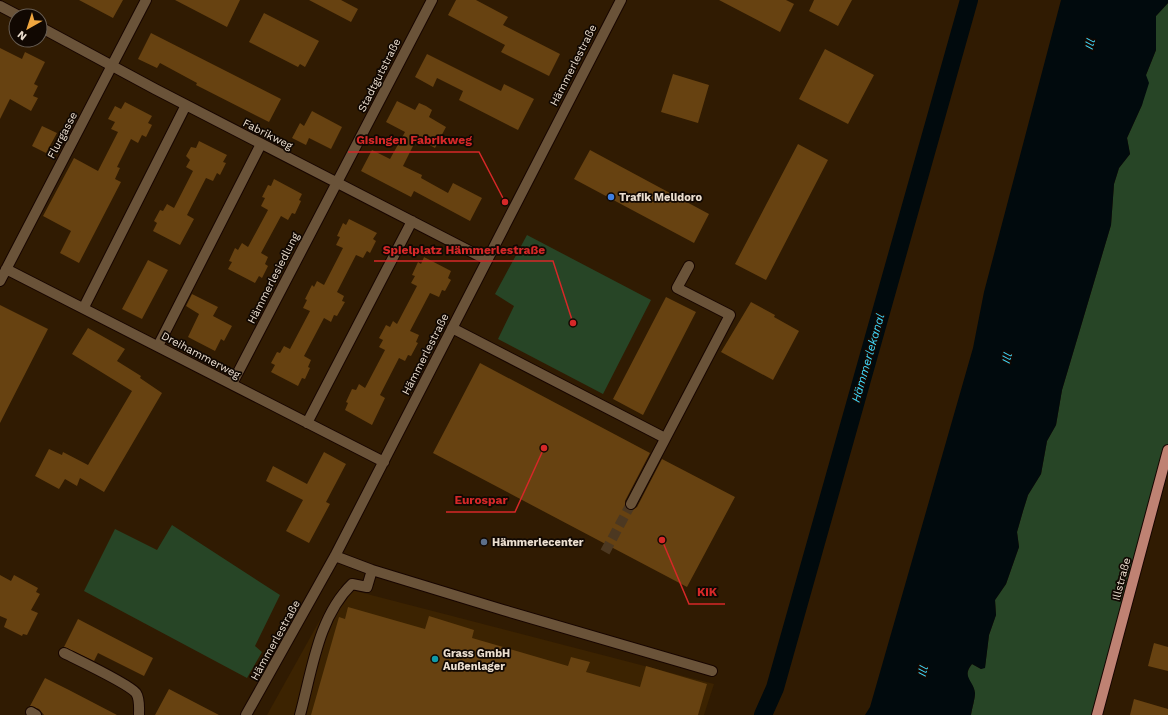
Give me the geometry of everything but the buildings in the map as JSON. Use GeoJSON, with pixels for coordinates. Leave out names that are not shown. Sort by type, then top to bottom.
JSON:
{"type":"FeatureCollection","features":[{"type":"Feature","properties":{"kind":"main road","name":"Illstraße"},"geometry":{"type":"LineString","coordinates":[[1097,715],[1168,450]]}},
{"type":"Feature","properties":{"kind":"street","name":"Flurgasse"},"geometry":{"type":"LineString","coordinates":[[0,281],[146,0]]}},
{"type":"Feature","properties":{"kind":"street","name":"Stadtgutstraße"},"geometry":{"type":"LineString","coordinates":[[337,182],[432,0]]}},
{"type":"Feature","properties":{"kind":"street","name":"Hämmerlestraße"},"geometry":{"type":"LineString","coordinates":[[246,715],[335,556],[620,0]]}},
{"type":"Feature","properties":{"kind":"street","name":"Fabrikweg"},"geometry":{"type":"LineString","coordinates":[[48,31],[186,105],[487,260]]}},
{"type":"Feature","properties":{"kind":"street"},"geometry":{"type":"LineString","coordinates":[[84,307],[186,105]]}},
{"type":"Feature","properties":{"kind":"street"},"geometry":{"type":"LineString","coordinates":[[158,346],[261,144]]}},
{"type":"Feature","properties":{"kind":"street","name":"Hämmerlesiedlung"},"geometry":{"type":"LineString","coordinates":[[232,384],[337,182]]}},
{"type":"Feature","properties":{"kind":"street"},"geometry":{"type":"LineString","coordinates":[[307,422],[412,221]]}},
{"type":"Feature","properties":{"kind":"street"},"geometry":{"type":"LineString","coordinates":[[631,504],[730,315],[677,288],[689,266]]}},
{"type":"Feature","properties":{"kind":"street","name":"Dreihammerweg"},"geometry":{"type":"LineString","coordinates":[[6,269],[84,307],[384,462]]}},
{"type":"Feature","properties":{"kind":"street"},"geometry":{"type":"LineString","coordinates":[[452,328],[665,438]]}},
{"type":"Feature","properties":{"kind":"street"},"geometry":{"type":"LineString","coordinates":[[335,556],[372,570],[576,632],[712,671]]}},
{"type":"Feature","properties":{"kind":"street"},"geometry":{"type":"LineString","coordinates":[[300,715],[322,632],[346,590],[352,584],[367,587],[372,570]]}},
{"type":"Feature","properties":{"kind":"street"},"geometry":{"type":"LineString","coordinates":[[64,653],[127,686],[136,694],[139,704],[139,715]]}},
{"type":"Feature","properties":{"kind":"shaded area","name":"Grass GmbH Außenlager"},"geometry":{"type":"Polygon","coordinates":[[[340,587],[714,684],[704,715],[267,715],[330,602],[340,587]]]}},
{"type":"Feature","properties":{"kind":"green space"},"geometry":{"type":"Polygon","coordinates":[[[1168,3],[1168,450],[1097,715],[971,715],[975,693],[968,676],[969,669],[972,664],[981,669],[985,667],[989,635],[996,615],[995,600],[1006,584],[1019,547],[1017,532],[1023,511],[1028,495],[1041,474],[1047,441],[1056,425],[1062,390],[1111,225],[1114,184],[1119,168],[1130,154],[1127,138],[1142,105],[1146,75],[1156,50],[1156,16],[1168,3]]]}},
{"type":"Feature","properties":{"kind":"green space"},"geometry":{"type":"Polygon","coordinates":[[[527,235],[651,300],[603,394],[498,339],[514,306],[495,294],[527,235]]]}},
{"type":"Feature","properties":{"kind":"green space"},"geometry":{"type":"Polygon","coordinates":[[[172,525],[280,595],[255,646],[262,652],[247,678],[84,591],[115,529],[157,550],[172,525]]]}},
{"type":"Feature","properties":{"kind":"water","name":"Ill"},"geometry":{"type":"Polygon","coordinates":[[[1061,0],[1168,0],[1168,3],[1156,16],[1156,50],[1146,75],[1149,83],[1142,105],[1127,138],[1130,154],[1119,168],[1114,184],[1111,225],[1062,390],[1056,425],[1047,441],[1041,474],[1028,495],[1017,532],[1019,547],[1006,584],[995,600],[996,615],[989,635],[985,668],[981,669],[972,664],[969,668],[968,676],[975,693],[971,715],[865,715],[870,707],[973,348],[984,292],[1061,0]]]}},
{"type":"Feature","properties":{"kind":"waterway","name":"Hämmerlekanal"},"geometry":{"type":"LineString","coordinates":[[763,715],[775,688],[969,0]]}},
{"type":"Feature","properties":{"kind":"tunnel"},"geometry":{"type":"LineString","coordinates":[[605,552],[631,504]]}},
{"type":"Feature","properties":{"kind":"place","name":"Trafik Melidoro"},"geometry":{"type":"Point","coordinates":[611,197]}},
{"type":"Feature","properties":{"kind":"place","name":"Gisingen Fabrikweg"},"geometry":{"type":"Point","coordinates":[505,202]}},
{"type":"Feature","properties":{"kind":"place","name":"Spielplatz Hämmerlestraße"},"geometry":{"type":"Point","coordinates":[573,323]}},
{"type":"Feature","properties":{"kind":"place","name":"Eurospar"},"geometry":{"type":"Point","coordinates":[544,448]}},
{"type":"Feature","properties":{"kind":"place","name":"KiK"},"geometry":{"type":"Point","coordinates":[662,540]}},
{"type":"Feature","properties":{"kind":"place","name":"Hämmerlecenter"},"geometry":{"type":"Point","coordinates":[484,542]}},
{"type":"Feature","properties":{"kind":"place","name":"Grass GmbH Außenlager"},"geometry":{"type":"Point","coordinates":[435,659]}}]}
